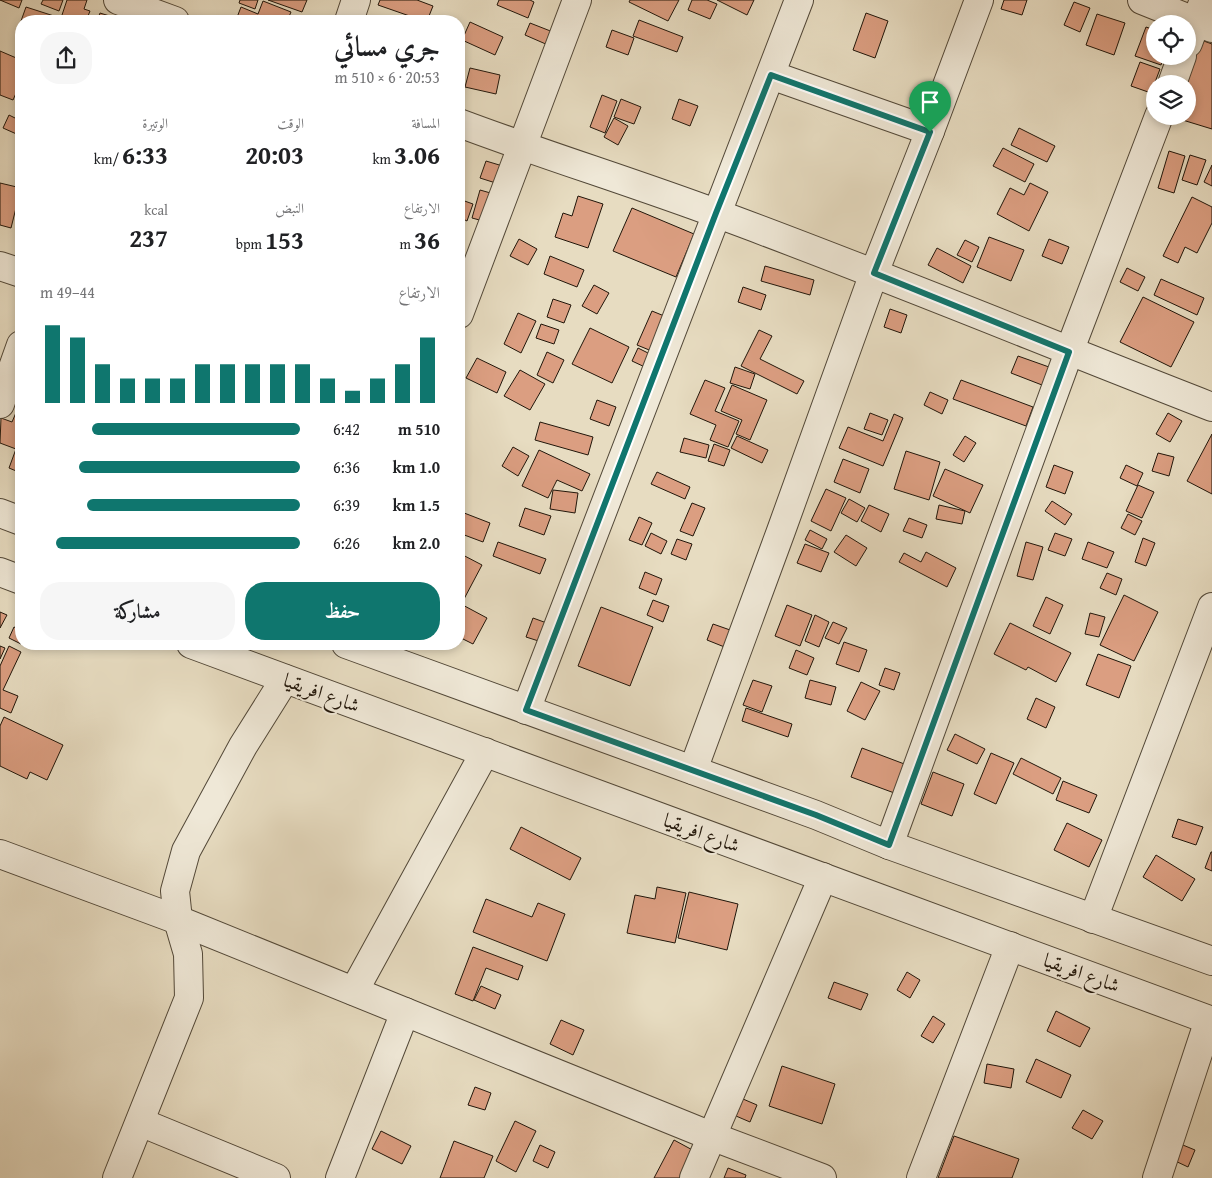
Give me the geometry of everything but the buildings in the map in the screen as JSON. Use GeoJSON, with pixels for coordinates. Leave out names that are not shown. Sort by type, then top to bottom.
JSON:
{"type":"FeatureCollection","features":[{"type":"Feature","properties":{"kind":"street"},"geometry":{"type":"LineString","coordinates":[[118,0],[144,15]]}},
{"type":"Feature","properties":{"kind":"street"},"geometry":{"type":"LineString","coordinates":[[352,15],[356,0]]}},
{"type":"Feature","properties":{"kind":"street"},"geometry":{"type":"LineString","coordinates":[[465,298],[577,0]]}},
{"type":"Feature","properties":{"kind":"street"},"geometry":{"type":"LineString","coordinates":[[526,710],[799,0]]}},
{"type":"Feature","properties":{"kind":"street"},"geometry":{"type":"LineString","coordinates":[[693,770],[874,273],[930,132],[979,0]]}},
{"type":"Feature","properties":{"kind":"street"},"geometry":{"type":"LineString","coordinates":[[1142,0],[1200,23]]}},
{"type":"Feature","properties":{"kind":"street"},"geometry":{"type":"LineString","coordinates":[[771,75],[930,132]]}},
{"type":"Feature","properties":{"kind":"street"},"geometry":{"type":"LineString","coordinates":[[465,125],[522,147],[716,213],[874,273],[1069,352],[1212,407]]}},
{"type":"Feature","properties":{"kind":"street"},"geometry":{"type":"LineString","coordinates":[[889,845],[1069,352],[1156,125]]}},
{"type":"Feature","properties":{"kind":"street"},"geometry":{"type":"LineString","coordinates":[[0,266],[15,271]]}},
{"type":"Feature","properties":{"kind":"street"},"geometry":{"type":"LineString","coordinates":[[0,404],[15,362]]}},
{"type":"Feature","properties":{"kind":"street"},"geometry":{"type":"LineString","coordinates":[[0,513],[15,519]]}},
{"type":"Feature","properties":{"kind":"street"},"geometry":{"type":"LineString","coordinates":[[0,572],[15,578]]}},
{"type":"Feature","properties":{"kind":"street"},"geometry":{"type":"LineString","coordinates":[[1093,919],[1212,607]]}},
{"type":"Feature","properties":{"kind":"street","name":"شارع افريقيا"},"geometry":{"type":"LineString","coordinates":[[207,650],[1211,1020]]}},
{"type":"Feature","properties":{"kind":"street"},"geometry":{"type":"LineString","coordinates":[[362,650],[816,815],[889,845],[1212,961]]}},
{"type":"Feature","properties":{"kind":"street"},"geometry":{"type":"LineString","coordinates":[[116,1178],[189,998],[188,954],[178,920],[175,891],[186,851],[243,746],[285,679]]}},
{"type":"Feature","properties":{"kind":"street"},"geometry":{"type":"LineString","coordinates":[[354,991],[485,752]]}},
{"type":"Feature","properties":{"kind":"street"},"geometry":{"type":"LineString","coordinates":[[0,854],[178,920],[711,1136],[822,1178]]}},
{"type":"Feature","properties":{"kind":"street"},"geometry":{"type":"LineString","coordinates":[[694,1178],[823,877]]}},
{"type":"Feature","properties":{"kind":"street"},"geometry":{"type":"LineString","coordinates":[[921,1178],[1010,946]]}},
{"type":"Feature","properties":{"kind":"street"},"geometry":{"type":"LineString","coordinates":[[340,1178],[405,1012]]}},
{"type":"Feature","properties":{"kind":"street"},"geometry":{"type":"LineString","coordinates":[[1157,1178],[1211,1020]]}},
{"type":"Feature","properties":{"kind":"street"},"geometry":{"type":"LineString","coordinates":[[140,1122],[276,1178]]}},
{"type":"Feature","properties":{"kind":"route"},"geometry":{"type":"LineString","coordinates":[[771,75],[930,132],[874,273],[1069,352],[889,845],[816,815],[526,710],[716,213],[771,75]]}}]}
